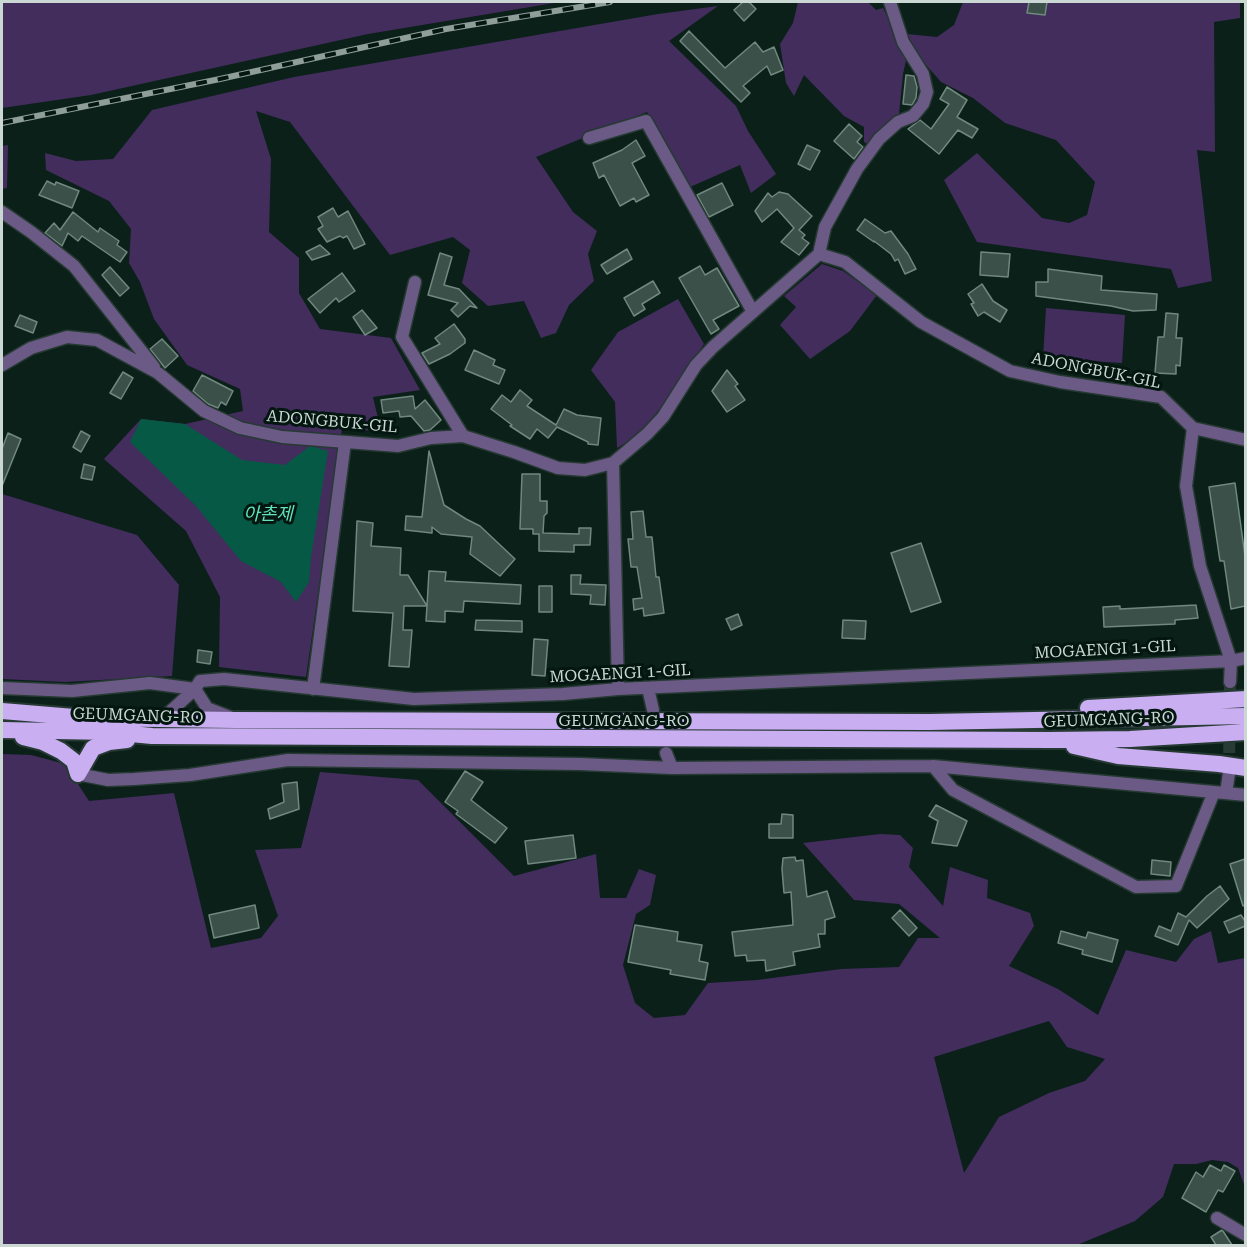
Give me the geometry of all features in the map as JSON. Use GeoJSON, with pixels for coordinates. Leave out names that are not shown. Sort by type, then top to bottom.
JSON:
{"type":"FeatureCollection","features":[{"type":"Feature","properties":{"kind":"highway"},"geometry":{"type":"LineString","coordinates":[[929,722],[947,716],[1245,699]]}},
{"type":"Feature","properties":{"kind":"highway","name":"GEUMGANG-RO"},"geometry":{"type":"LineString","coordinates":[[2,711],[86,718],[235,720],[929,722],[1245,716]]}},
{"type":"Feature","properties":{"kind":"highway","name":"GEUMGANG-RO"},"geometry":{"type":"LineString","coordinates":[[2,731],[110,732],[152,736],[1050,740],[1130,739],[1245,732]]}},
{"type":"Feature","properties":{"kind":"highway"},"geometry":{"type":"LineString","coordinates":[[2,731],[43,742],[61,751],[74,761],[78,774]]}},
{"type":"Feature","properties":{"kind":"highway"},"geometry":{"type":"LineString","coordinates":[[78,774],[93,748],[109,742],[152,736]]}},
{"type":"Feature","properties":{"kind":"highway"},"geometry":{"type":"LineString","coordinates":[[1050,740],[1119,756],[1245,768]]}},
{"type":"Feature","properties":{"kind":"street"},"geometry":{"type":"LineString","coordinates":[[819,254],[825,227],[857,169],[879,139],[898,122],[913,116],[923,104],[927,92],[923,74],[903,42],[890,2]]}},
{"type":"Feature","properties":{"kind":"street"},"geometry":{"type":"LineString","coordinates":[[589,138],[646,121],[753,312]]}},
{"type":"Feature","properties":{"kind":"street","name":"ADONGBUK-GIL"},"geometry":{"type":"LineString","coordinates":[[2,212],[74,266],[159,373],[204,411],[240,428],[282,437],[398,446],[431,438],[463,436],[558,468],[585,470],[613,463],[663,417],[696,365],[706,354],[819,254],[846,262],[921,322],[1010,371],[1060,382],[1161,398],[1193,428]]}},
{"type":"Feature","properties":{"kind":"street"},"geometry":{"type":"LineString","coordinates":[[415,282],[402,337],[463,436]]}},
{"type":"Feature","properties":{"kind":"street","name":"ADONGBUK-GIL"},"geometry":{"type":"LineString","coordinates":[[2,365],[30,348],[67,337],[97,340],[159,373]]}},
{"type":"Feature","properties":{"kind":"street"},"geometry":{"type":"LineString","coordinates":[[1230,682],[1231,661],[1200,566],[1186,486],[1193,428],[1245,440]]}},
{"type":"Feature","properties":{"kind":"street"},"geometry":{"type":"LineString","coordinates":[[313,689],[345,442]]}},
{"type":"Feature","properties":{"kind":"street"},"geometry":{"type":"LineString","coordinates":[[613,463],[618,688]]}},
{"type":"Feature","properties":{"kind":"street","name":"MOGAENGI 1-GIL"},"geometry":{"type":"LineString","coordinates":[[2,688],[72,691],[150,683],[195,689],[201,681],[224,679],[414,699],[563,694],[618,688],[1231,661],[1245,658]]}},
{"type":"Feature","properties":{"kind":"street"},"geometry":{"type":"LineString","coordinates":[[648,688],[653,710]]}},
{"type":"Feature","properties":{"kind":"street"},"geometry":{"type":"LineString","coordinates":[[162,719],[195,689],[207,708],[235,720]]}},
{"type":"Feature","properties":{"kind":"street"},"geometry":{"type":"LineString","coordinates":[[666,753],[672,768]]}},
{"type":"Feature","properties":{"kind":"street"},"geometry":{"type":"LineString","coordinates":[[78,774],[108,780],[134,779],[190,775],[288,760],[580,764],[672,768],[933,766],[1245,795]]}},
{"type":"Feature","properties":{"kind":"street"},"geometry":{"type":"LineString","coordinates":[[933,766],[953,790],[1136,887],[1176,886],[1229,773]]}},
{"type":"Feature","properties":{"kind":"street"},"geometry":{"type":"LineString","coordinates":[[1217,1218],[1245,1235]]}},
{"type":"Feature","properties":{"kind":"shaded area"},"geometry":{"type":"Polygon","coordinates":[[[2,2],[560,2],[368,34],[91,95],[2,108],[2,2]]]}},
{"type":"Feature","properties":{"kind":"shaded area"},"geometry":{"type":"Polygon","coordinates":[[[798,2],[868,2],[876,10],[883,8],[907,56],[899,114],[869,145],[864,142],[864,127],[844,116],[804,75],[794,96],[786,83],[780,44],[793,23],[798,2]]]}},
{"type":"Feature","properties":{"kind":"shaded area"},"geometry":{"type":"Polygon","coordinates":[[[963,2],[1240,2],[1240,18],[1214,22],[1215,152],[1197,150],[1212,281],[1178,288],[1171,269],[977,242],[944,180],[977,153],[1042,218],[1069,223],[1087,215],[1095,182],[1056,140],[1005,123],[973,98],[941,82],[920,58],[907,34],[937,37],[954,25],[963,2]]]}},
{"type":"Feature","properties":{"kind":"shaded area"},"geometry":{"type":"Polygon","coordinates":[[[718,6],[669,41],[736,106],[748,131],[776,174],[751,193],[740,165],[690,187],[647,112],[536,157],[573,212],[597,231],[588,254],[594,281],[569,305],[556,333],[541,338],[524,301],[488,306],[462,283],[470,250],[453,237],[390,255],[290,122],[256,111],[271,159],[269,232],[299,258],[299,293],[320,329],[391,338],[420,390],[373,397],[381,431],[342,429],[306,677],[219,667],[220,597],[186,531],[104,459],[141,419],[185,424],[243,411],[240,389],[187,365],[154,319],[140,282],[129,263],[131,229],[109,201],[46,170],[45,153],[76,161],[113,159],[152,110],[294,77],[658,14],[718,6]]]}},
{"type":"Feature","properties":{"kind":"shaded area"},"geometry":{"type":"Polygon","coordinates":[[[8,145],[7,188],[2,189],[2,146],[8,145]]]}},
{"type":"Feature","properties":{"kind":"shaded area"},"geometry":{"type":"Polygon","coordinates":[[[822,264],[843,271],[877,295],[850,331],[810,359],[780,325],[796,307],[784,296],[822,264]]]}},
{"type":"Feature","properties":{"kind":"shaded area"},"geometry":{"type":"Polygon","coordinates":[[[678,299],[704,344],[673,392],[639,435],[617,448],[615,402],[591,370],[618,332],[678,299]]]}},
{"type":"Feature","properties":{"kind":"shaded area"},"geometry":{"type":"Polygon","coordinates":[[[1046,308],[1125,315],[1122,363],[1043,358],[1046,308]]]}},
{"type":"Feature","properties":{"kind":"shaded area"},"geometry":{"type":"Polygon","coordinates":[[[2,494],[137,535],[179,585],[172,676],[65,682],[2,679],[2,494]]]}},
{"type":"Feature","properties":{"kind":"shaded area"},"geometry":{"type":"Polygon","coordinates":[[[2,754],[31,755],[65,764],[89,801],[174,793],[211,948],[261,938],[278,916],[255,850],[301,848],[320,772],[418,780],[514,876],[596,854],[600,898],[626,898],[639,869],[656,875],[650,905],[636,914],[623,965],[635,1003],[654,1018],[685,1015],[708,983],[757,980],[841,969],[899,967],[918,938],[940,938],[899,904],[854,900],[803,843],[880,834],[900,835],[913,848],[909,867],[943,906],[950,867],[988,880],[987,898],[1030,913],[1034,926],[1009,966],[1058,989],[1098,1015],[1126,950],[1176,962],[1194,939],[1211,931],[1218,963],[1245,958],[1245,1187],[1238,1168],[1228,1162],[1212,1160],[1196,1164],[1174,1164],[1163,1197],[1135,1221],[1077,1245],[2,1246],[2,754]],[[1049,1021],[934,1057],[964,1173],[999,1117],[1049,1093],[1085,1081],[1105,1059],[1067,1047],[1049,1021]]]}},
{"type":"Feature","properties":{"kind":"water","name":"아촌제"},"geometry":{"type":"Polygon","coordinates":[[[141,419],[185,424],[242,460],[285,465],[310,446],[328,451],[309,582],[296,602],[281,582],[241,561],[196,506],[130,442],[141,419]]]}},
{"type":"Feature","properties":{"kind":"building"},"geometry":{"type":"Polygon","coordinates":[[[743,2],[749,2],[756,9],[744,21],[734,10],[743,2]]]}},
{"type":"Feature","properties":{"kind":"building"},"geometry":{"type":"Polygon","coordinates":[[[1029,2],[1047,2],[1045,15],[1027,13],[1029,2]]]}},
{"type":"Feature","properties":{"kind":"building"},"geometry":{"type":"Polygon","coordinates":[[[689,31],[725,68],[755,42],[763,52],[774,47],[783,70],[771,75],[767,66],[743,86],[750,93],[741,102],[680,41],[689,31]]]}},
{"type":"Feature","properties":{"kind":"building"},"geometry":{"type":"Polygon","coordinates":[[[906,75],[914,76],[917,87],[916,98],[912,105],[903,104],[906,75]]]}},
{"type":"Feature","properties":{"kind":"building"},"geometry":{"type":"Polygon","coordinates":[[[947,87],[967,100],[957,117],[978,129],[972,138],[958,130],[939,154],[908,129],[920,120],[931,129],[949,104],[940,99],[947,87]]]}},
{"type":"Feature","properties":{"kind":"building"},"geometry":{"type":"Polygon","coordinates":[[[849,124],[862,136],[857,142],[863,147],[854,159],[834,141],[849,124]]]}},
{"type":"Feature","properties":{"kind":"building"},"geometry":{"type":"Polygon","coordinates":[[[636,140],[645,156],[632,163],[649,195],[636,202],[634,198],[620,206],[604,175],[599,178],[593,163],[622,150],[636,140]]]}},
{"type":"Feature","properties":{"kind":"building"},"geometry":{"type":"Polygon","coordinates":[[[807,145],[820,151],[810,170],[798,164],[807,145]]]}},
{"type":"Feature","properties":{"kind":"building"},"geometry":{"type":"Polygon","coordinates":[[[47,181],[79,191],[72,208],[39,195],[47,181]]]}},
{"type":"Feature","properties":{"kind":"building"},"geometry":{"type":"Polygon","coordinates":[[[722,183],[733,205],[709,217],[697,195],[722,183]]]}},
{"type":"Feature","properties":{"kind":"building"},"geometry":{"type":"Polygon","coordinates":[[[779,192],[788,194],[812,216],[799,230],[805,235],[802,238],[809,243],[799,255],[781,242],[794,228],[777,209],[762,222],[755,211],[768,193],[772,197],[779,192]]]}},
{"type":"Feature","properties":{"kind":"building"},"geometry":{"type":"Polygon","coordinates":[[[333,208],[338,217],[348,211],[365,244],[354,249],[347,236],[343,238],[340,236],[327,242],[318,229],[323,226],[318,217],[333,208]]]}},
{"type":"Feature","properties":{"kind":"building"},"geometry":{"type":"Polygon","coordinates":[[[73,212],[98,232],[100,228],[119,241],[117,245],[127,252],[120,262],[82,236],[78,241],[68,233],[62,246],[45,233],[54,223],[60,230],[73,212]]]}},
{"type":"Feature","properties":{"kind":"building"},"geometry":{"type":"Polygon","coordinates":[[[865,219],[885,233],[891,231],[916,269],[905,274],[898,259],[895,261],[891,254],[857,230],[865,219]]]}},
{"type":"Feature","properties":{"kind":"building"},"geometry":{"type":"Polygon","coordinates":[[[320,245],[330,254],[312,260],[306,252],[320,245]]]}},
{"type":"Feature","properties":{"kind":"building"},"geometry":{"type":"Polygon","coordinates":[[[627,249],[632,259],[607,274],[601,265],[627,249]]]}},
{"type":"Feature","properties":{"kind":"building"},"geometry":{"type":"Polygon","coordinates":[[[981,252],[1010,254],[1008,277],[980,275],[981,252]]]}},
{"type":"Feature","properties":{"kind":"building"},"geometry":{"type":"Polygon","coordinates":[[[440,253],[452,257],[444,285],[459,289],[477,308],[470,306],[458,317],[451,310],[458,303],[428,295],[440,253]]]}},
{"type":"Feature","properties":{"kind":"building"},"geometry":{"type":"Polygon","coordinates":[[[700,266],[705,275],[717,268],[739,306],[713,320],[719,329],[711,334],[679,278],[700,266]]]}},
{"type":"Feature","properties":{"kind":"building"},"geometry":{"type":"Polygon","coordinates":[[[110,267],[129,288],[120,296],[102,275],[110,267]]]}},
{"type":"Feature","properties":{"kind":"building"},"geometry":{"type":"Polygon","coordinates":[[[1048,269],[1102,276],[1101,290],[1157,294],[1156,310],[1133,311],[1036,296],[1036,282],[1048,282],[1048,269]]]}},
{"type":"Feature","properties":{"kind":"building"},"geometry":{"type":"Polygon","coordinates":[[[342,273],[355,291],[339,302],[336,298],[320,313],[308,299],[342,273]]]}},
{"type":"Feature","properties":{"kind":"building"},"geometry":{"type":"Polygon","coordinates":[[[653,281],[660,293],[642,304],[645,309],[634,316],[624,298],[653,281]]]}},
{"type":"Feature","properties":{"kind":"building"},"geometry":{"type":"Polygon","coordinates":[[[982,284],[993,301],[1007,310],[1000,322],[984,312],[978,316],[971,304],[974,303],[968,294],[982,284]]]}},
{"type":"Feature","properties":{"kind":"building"},"geometry":{"type":"Polygon","coordinates":[[[362,310],[377,328],[365,335],[353,317],[362,310]]]}},
{"type":"Feature","properties":{"kind":"building"},"geometry":{"type":"Polygon","coordinates":[[[1166,313],[1178,314],[1176,338],[1182,338],[1180,366],[1176,365],[1176,374],[1155,373],[1158,337],[1164,337],[1166,313]]]}},
{"type":"Feature","properties":{"kind":"building"},"geometry":{"type":"Polygon","coordinates":[[[20,315],[37,322],[33,333],[15,326],[20,315]]]}},
{"type":"Feature","properties":{"kind":"building"},"geometry":{"type":"Polygon","coordinates":[[[454,324],[465,339],[465,343],[450,354],[429,364],[422,353],[440,344],[435,338],[454,324]]]}},
{"type":"Feature","properties":{"kind":"building"},"geometry":{"type":"Polygon","coordinates":[[[162,339],[178,356],[165,368],[150,349],[162,339]]]}},
{"type":"Feature","properties":{"kind":"building"},"geometry":{"type":"Polygon","coordinates":[[[474,350],[495,360],[493,365],[505,370],[499,384],[465,370],[474,350]]]}},
{"type":"Feature","properties":{"kind":"building"},"geometry":{"type":"Polygon","coordinates":[[[727,370],[738,384],[735,386],[745,400],[727,412],[712,391],[727,370]]]}},
{"type":"Feature","properties":{"kind":"building"},"geometry":{"type":"Polygon","coordinates":[[[123,372],[133,378],[121,399],[110,393],[123,372]]]}},
{"type":"Feature","properties":{"kind":"building"},"geometry":{"type":"Polygon","coordinates":[[[202,375],[233,391],[226,405],[221,402],[218,408],[208,404],[193,391],[202,375]]]}},
{"type":"Feature","properties":{"kind":"building"},"geometry":{"type":"Polygon","coordinates":[[[520,390],[532,400],[527,406],[556,425],[564,409],[577,415],[601,418],[598,445],[588,444],[557,427],[548,438],[537,429],[530,439],[510,426],[512,425],[491,409],[502,395],[511,402],[520,390]]]}},
{"type":"Feature","properties":{"kind":"building"},"geometry":{"type":"Polygon","coordinates":[[[413,396],[415,409],[425,400],[441,420],[430,430],[424,431],[411,416],[400,417],[399,411],[383,413],[381,400],[413,396]]]}},
{"type":"Feature","properties":{"kind":"building"},"geometry":{"type":"Polygon","coordinates":[[[81,431],[90,436],[81,452],[73,447],[81,431]]]}},
{"type":"Feature","properties":{"kind":"building"},"geometry":{"type":"Polygon","coordinates":[[[8,433],[21,439],[2,486],[2,449],[8,433]]]}},
{"type":"Feature","properties":{"kind":"building"},"geometry":{"type":"Polygon","coordinates":[[[429,451],[444,505],[480,526],[515,559],[500,576],[470,554],[472,537],[441,534],[432,527],[432,533],[405,530],[406,516],[422,517],[429,451]]]}},
{"type":"Feature","properties":{"kind":"building"},"geometry":{"type":"Polygon","coordinates":[[[84,464],[95,467],[92,480],[81,478],[84,464]]]}},
{"type":"Feature","properties":{"kind":"building"},"geometry":{"type":"Polygon","coordinates":[[[522,474],[540,474],[540,501],[547,501],[543,533],[579,534],[579,528],[591,528],[590,545],[574,545],[574,552],[539,551],[539,534],[533,534],[533,529],[520,529],[522,474]]]}},
{"type":"Feature","properties":{"kind":"building"},"geometry":{"type":"Polygon","coordinates":[[[1235,483],[1245,556],[1245,606],[1231,609],[1224,561],[1220,561],[1209,487],[1235,483]]]}},
{"type":"Feature","properties":{"kind":"building"},"geometry":{"type":"Polygon","coordinates":[[[643,511],[646,537],[652,537],[656,577],[659,577],[664,613],[644,616],[643,608],[634,610],[633,599],[642,598],[637,567],[631,567],[628,539],[633,539],[631,512],[643,511]]]}},
{"type":"Feature","properties":{"kind":"building"},"geometry":{"type":"Polygon","coordinates":[[[357,521],[373,523],[371,546],[401,548],[400,575],[408,575],[427,606],[404,606],[403,630],[412,630],[409,667],[389,666],[393,613],[353,611],[357,521]]]}},
{"type":"Feature","properties":{"kind":"building"},"geometry":{"type":"Polygon","coordinates":[[[921,543],[941,602],[911,612],[891,553],[921,543]]]}},
{"type":"Feature","properties":{"kind":"building"},"geometry":{"type":"Polygon","coordinates":[[[429,571],[446,572],[445,581],[521,585],[520,604],[464,601],[463,612],[445,611],[445,622],[426,621],[429,571]]]}},
{"type":"Feature","properties":{"kind":"building"},"geometry":{"type":"Polygon","coordinates":[[[571,575],[581,575],[580,584],[606,585],[605,605],[590,604],[591,595],[571,594],[571,575]]]}},
{"type":"Feature","properties":{"kind":"building"},"geometry":{"type":"Polygon","coordinates":[[[539,586],[552,586],[552,612],[539,612],[539,586]]]}},
{"type":"Feature","properties":{"kind":"building"},"geometry":{"type":"Polygon","coordinates":[[[1196,605],[1198,618],[1175,620],[1175,624],[1104,627],[1103,607],[1120,606],[1120,609],[1196,605]]]}},
{"type":"Feature","properties":{"kind":"building"},"geometry":{"type":"Polygon","coordinates":[[[738,614],[742,625],[731,630],[726,619],[738,614]]]}},
{"type":"Feature","properties":{"kind":"building"},"geometry":{"type":"Polygon","coordinates":[[[476,620],[522,621],[522,632],[475,630],[476,620]]]}},
{"type":"Feature","properties":{"kind":"building"},"geometry":{"type":"Polygon","coordinates":[[[843,620],[866,621],[865,639],[842,638],[843,620]]]}},
{"type":"Feature","properties":{"kind":"building"},"geometry":{"type":"Polygon","coordinates":[[[534,639],[548,640],[545,676],[532,675],[534,639]]]}},
{"type":"Feature","properties":{"kind":"building"},"geometry":{"type":"Polygon","coordinates":[[[198,650],[212,652],[210,664],[197,662],[198,650]]]}},
{"type":"Feature","properties":{"kind":"building"},"geometry":{"type":"Polygon","coordinates":[[[465,771],[483,782],[471,800],[507,828],[495,843],[456,814],[458,811],[445,802],[465,771]]]}},
{"type":"Feature","properties":{"kind":"building"},"geometry":{"type":"Polygon","coordinates":[[[297,782],[299,809],[270,819],[268,809],[284,802],[282,784],[297,782]]]}},
{"type":"Feature","properties":{"kind":"building"},"geometry":{"type":"Polygon","coordinates":[[[936,805],[967,821],[957,846],[932,843],[938,821],[929,816],[936,805]]]}},
{"type":"Feature","properties":{"kind":"building"},"geometry":{"type":"Polygon","coordinates":[[[782,814],[793,815],[793,838],[769,838],[769,824],[781,824],[782,814]]]}},
{"type":"Feature","properties":{"kind":"building"},"geometry":{"type":"Polygon","coordinates":[[[573,835],[576,858],[528,864],[525,841],[573,835]]]}},
{"type":"Feature","properties":{"kind":"building"},"geometry":{"type":"Polygon","coordinates":[[[795,857],[796,861],[803,860],[807,897],[827,891],[835,917],[825,920],[825,934],[818,934],[820,947],[793,952],[795,965],[766,971],[765,960],[747,961],[746,955],[735,956],[732,932],[793,925],[791,892],[784,893],[782,869],[783,858],[795,857]]]}},
{"type":"Feature","properties":{"kind":"building"},"geometry":{"type":"Polygon","coordinates":[[[1245,859],[1245,905],[1243,906],[1230,864],[1245,859]]]}},
{"type":"Feature","properties":{"kind":"building"},"geometry":{"type":"Polygon","coordinates":[[[1152,860],[1171,862],[1170,876],[1151,874],[1152,860]]]}},
{"type":"Feature","properties":{"kind":"building"},"geometry":{"type":"Polygon","coordinates":[[[1220,886],[1229,899],[1197,928],[1189,920],[1178,945],[1155,936],[1159,926],[1171,931],[1178,913],[1186,917],[1220,886]]]}},
{"type":"Feature","properties":{"kind":"building"},"geometry":{"type":"Polygon","coordinates":[[[255,905],[259,928],[214,938],[209,915],[255,905]]]}},
{"type":"Feature","properties":{"kind":"building"},"geometry":{"type":"Polygon","coordinates":[[[900,910],[917,928],[909,936],[892,918],[900,910]]]}},
{"type":"Feature","properties":{"kind":"building"},"geometry":{"type":"Polygon","coordinates":[[[1241,915],[1245,926],[1229,933],[1224,922],[1241,915]]]}},
{"type":"Feature","properties":{"kind":"building"},"geometry":{"type":"Polygon","coordinates":[[[635,925],[678,932],[677,941],[702,945],[699,961],[708,963],[705,980],[670,974],[671,970],[628,962],[635,925]]]}},
{"type":"Feature","properties":{"kind":"building"},"geometry":{"type":"Polygon","coordinates":[[[1061,931],[1086,938],[1088,932],[1118,940],[1112,962],[1082,954],[1083,950],[1058,943],[1061,931]]]}},
{"type":"Feature","properties":{"kind":"building"},"geometry":{"type":"Polygon","coordinates":[[[1210,1165],[1221,1171],[1224,1165],[1235,1171],[1223,1192],[1218,1190],[1206,1212],[1182,1198],[1196,1172],[1203,1177],[1210,1165]]]}},
{"type":"Feature","properties":{"kind":"building"},"geometry":{"type":"Polygon","coordinates":[[[1222,1230],[1232,1245],[1216,1245],[1211,1237],[1222,1230]]]}},
{"type":"Feature","properties":{"kind":"tunnel"},"geometry":{"type":"LineString","coordinates":[[1229,771],[1230,682]]}},
{"type":"Feature","properties":{"kind":"railway"},"geometry":{"type":"LineString","coordinates":[[2,123],[220,79],[446,29],[610,2]]}}]}
